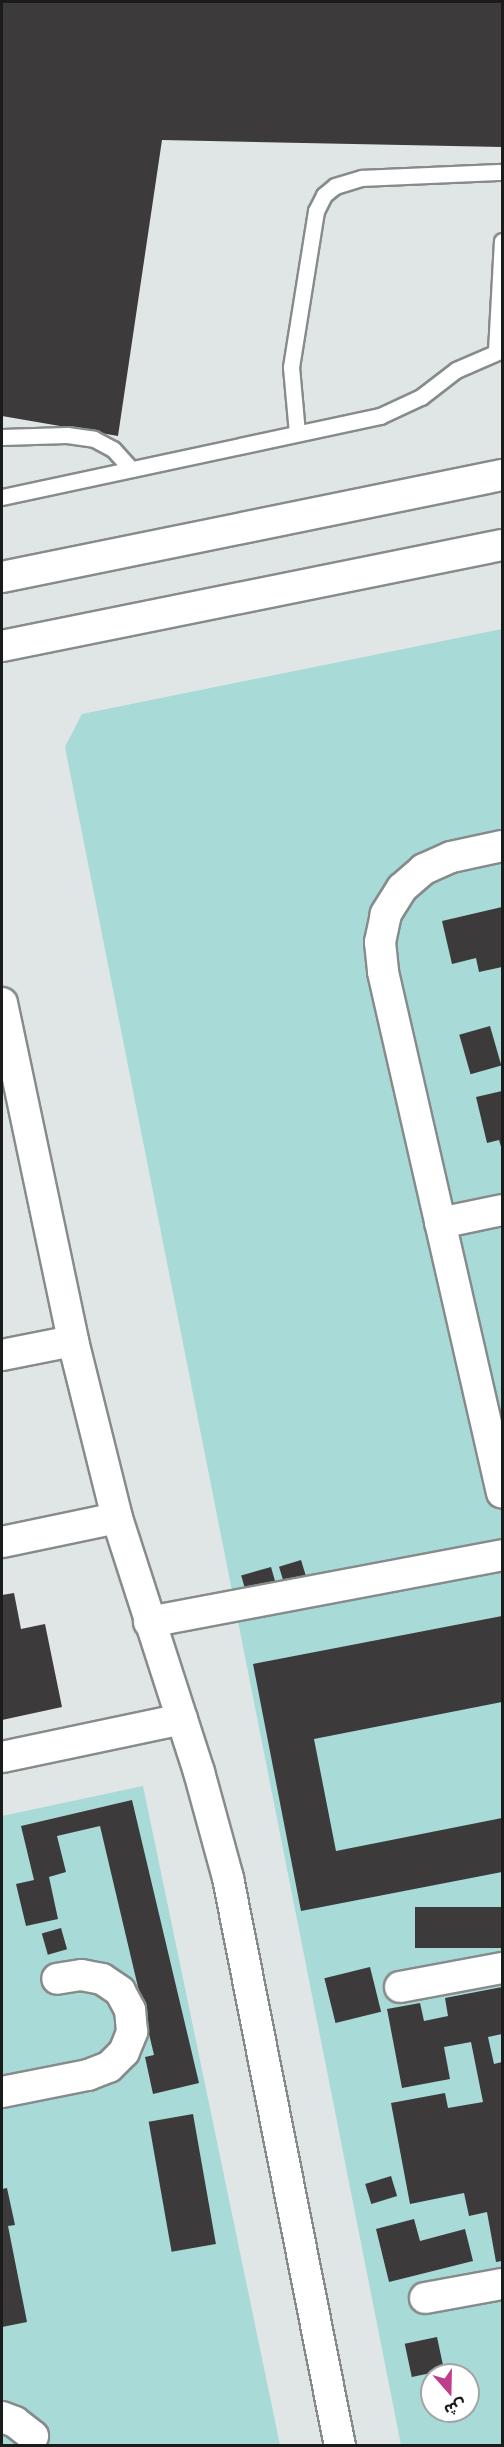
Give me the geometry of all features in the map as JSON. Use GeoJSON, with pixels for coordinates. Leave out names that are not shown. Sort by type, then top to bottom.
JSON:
{"type":"FeatureCollection","features":[{"type":"Feature","properties":{"kind":"street"},"geometry":{"type":"LineString","coordinates":[[2,577],[502,475]]}},
{"type":"Feature","properties":{"kind":"street"},"geometry":{"type":"LineString","coordinates":[[4,648],[502,545]]}},
{"type":"Feature","properties":{"kind":"street"},"geometry":{"type":"LineString","coordinates":[[502,846],[451,857],[424,869],[402,888],[387,914],[380,942],[383,972],[502,1493]]}},
{"type":"Feature","properties":{"kind":"street"},"geometry":{"type":"LineString","coordinates":[[2,1003],[73,1341],[117,1518],[215,1825],[231,1888],[340,2445]]}},
{"type":"Feature","properties":{"kind":"street"},"geometry":{"type":"LineString","coordinates":[[440,1223],[502,1210]]}},
{"type":"Feature","properties":{"kind":"street"},"geometry":{"type":"LineString","coordinates":[[2,1355],[73,1341]]}},
{"type":"Feature","properties":{"kind":"street"},"geometry":{"type":"LineString","coordinates":[[2,1542],[117,1518]]}},
{"type":"Feature","properties":{"kind":"street"},"geometry":{"type":"LineString","coordinates":[[149,1622],[502,1555]]}},
{"type":"Feature","properties":{"kind":"street"},"geometry":{"type":"LineString","coordinates":[[2,1757],[182,1719]]}},
{"type":"Feature","properties":{"kind":"street"},"geometry":{"type":"LineString","coordinates":[[400,1987],[502,1968]]}},
{"type":"Feature","properties":{"kind":"street"},"geometry":{"type":"LineString","coordinates":[[2,2092],[88,2074],[109,2067],[124,2052],[132,2032],[130,2010],[120,1991],[102,1979],[81,1975],[57,1979]]}},
{"type":"Feature","properties":{"kind":"street"},"geometry":{"type":"LineString","coordinates":[[425,2298],[502,2284]]}},
{"type":"Feature","properties":{"kind":"street"},"geometry":{"type":"LineString","coordinates":[[2,2417],[15,2422],[33,2436]]}},
{"type":"Feature","properties":{"kind":"lane"},"geometry":{"type":"LineString","coordinates":[[297,433],[291,367],[316,211],[324,195],[335,186],[362,178],[502,172]]}},
{"type":"Feature","properties":{"kind":"lane"},"geometry":{"type":"LineString","coordinates":[[2,497],[380,416],[401,408],[421,397],[456,370],[499,350],[502,241]]}},
{"type":"Feature","properties":{"kind":"lane"},"geometry":{"type":"LineString","coordinates":[[2,438],[68,435],[94,439],[113,449],[131,469]]}},
{"type":"Feature","properties":{"kind":"shaded area"},"geometry":{"type":"Polygon","coordinates":[[[502,629],[502,2445],[401,2445],[65,747],[82,714],[502,629]]]}},
{"type":"Feature","properties":{"kind":"shaded area"},"geometry":{"type":"Polygon","coordinates":[[[143,1786],[280,2445],[2,2445],[2,1816],[143,1786]]]}},
{"type":"Feature","properties":{"kind":"building"},"geometry":{"type":"Polygon","coordinates":[[[2,2],[502,2],[502,147],[162,140],[118,436],[2,416],[2,2]]]}},
{"type":"Feature","properties":{"kind":"building"},"geometry":{"type":"Polygon","coordinates":[[[502,907],[502,967],[479,972],[476,958],[452,964],[442,921],[502,907]]]}},
{"type":"Feature","properties":{"kind":"building"},"geometry":{"type":"Polygon","coordinates":[[[490,1026],[501,1065],[471,1074],[459,1035],[490,1026]]]}},
{"type":"Feature","properties":{"kind":"building"},"geometry":{"type":"Polygon","coordinates":[[[502,1091],[502,1150],[499,1140],[487,1143],[476,1097],[502,1091]]]}},
{"type":"Feature","properties":{"kind":"building"},"geometry":{"type":"Polygon","coordinates":[[[301,1560],[306,1576],[284,1583],[279,1567],[301,1560]]]}},
{"type":"Feature","properties":{"kind":"building"},"geometry":{"type":"Polygon","coordinates":[[[271,1567],[276,1584],[246,1593],[241,1576],[271,1567]]]}},
{"type":"Feature","properties":{"kind":"building"},"geometry":{"type":"Polygon","coordinates":[[[14,1593],[21,1629],[45,1624],[62,1707],[2,1720],[2,1595],[14,1593]]]}},
{"type":"Feature","properties":{"kind":"building"},"geometry":{"type":"Polygon","coordinates":[[[502,1616],[502,1702],[314,1739],[336,1851],[502,1818],[502,1872],[301,1911],[253,1664],[502,1616]]]}},
{"type":"Feature","properties":{"kind":"building"},"geometry":{"type":"Polygon","coordinates":[[[132,1800],[199,2083],[153,2094],[145,2057],[154,2055],[100,1826],[57,1836],[66,1872],[49,1877],[58,1919],[26,1926],[16,1884],[34,1880],[21,1826],[132,1800]]]}},
{"type":"Feature","properties":{"kind":"building"},"geometry":{"type":"Polygon","coordinates":[[[415,1907],[502,1907],[502,1948],[415,1948],[415,1907]]]}},
{"type":"Feature","properties":{"kind":"building"},"geometry":{"type":"Polygon","coordinates":[[[61,1928],[67,1949],[48,1955],[42,1934],[61,1928]]]}},
{"type":"Feature","properties":{"kind":"building"},"geometry":{"type":"Polygon","coordinates":[[[370,1967],[381,2012],[336,2023],[324,1978],[370,1967]]]}},
{"type":"Feature","properties":{"kind":"building"},"geometry":{"type":"Polygon","coordinates":[[[502,1987],[502,2034],[488,2037],[494,2064],[502,2062],[502,2261],[496,2262],[487,2212],[469,2216],[464,2193],[410,2204],[391,2103],[445,2093],[448,2108],[483,2102],[471,2042],[444,2047],[450,2079],[402,2088],[387,2009],[420,2003],[424,2021],[448,2016],[445,1998],[502,1987]]]}},
{"type":"Feature","properties":{"kind":"building"},"geometry":{"type":"Polygon","coordinates":[[[193,2114],[216,2244],[172,2252],[149,2122],[193,2114]]]}},
{"type":"Feature","properties":{"kind":"building"},"geometry":{"type":"Polygon","coordinates":[[[391,2176],[397,2196],[371,2204],[365,2184],[391,2176]]]}},
{"type":"Feature","properties":{"kind":"building"},"geometry":{"type":"Polygon","coordinates":[[[7,2188],[15,2225],[8,2226],[27,2322],[2,2327],[2,2189],[7,2188]]]}},
{"type":"Feature","properties":{"kind":"building"},"geometry":{"type":"Polygon","coordinates":[[[414,2219],[420,2241],[465,2229],[473,2261],[389,2282],[376,2229],[414,2219]]]}},
{"type":"Feature","properties":{"kind":"building"},"geometry":{"type":"Polygon","coordinates":[[[437,2337],[443,2363],[420,2363],[420,2375],[412,2377],[405,2344],[437,2337]]]}}]}
